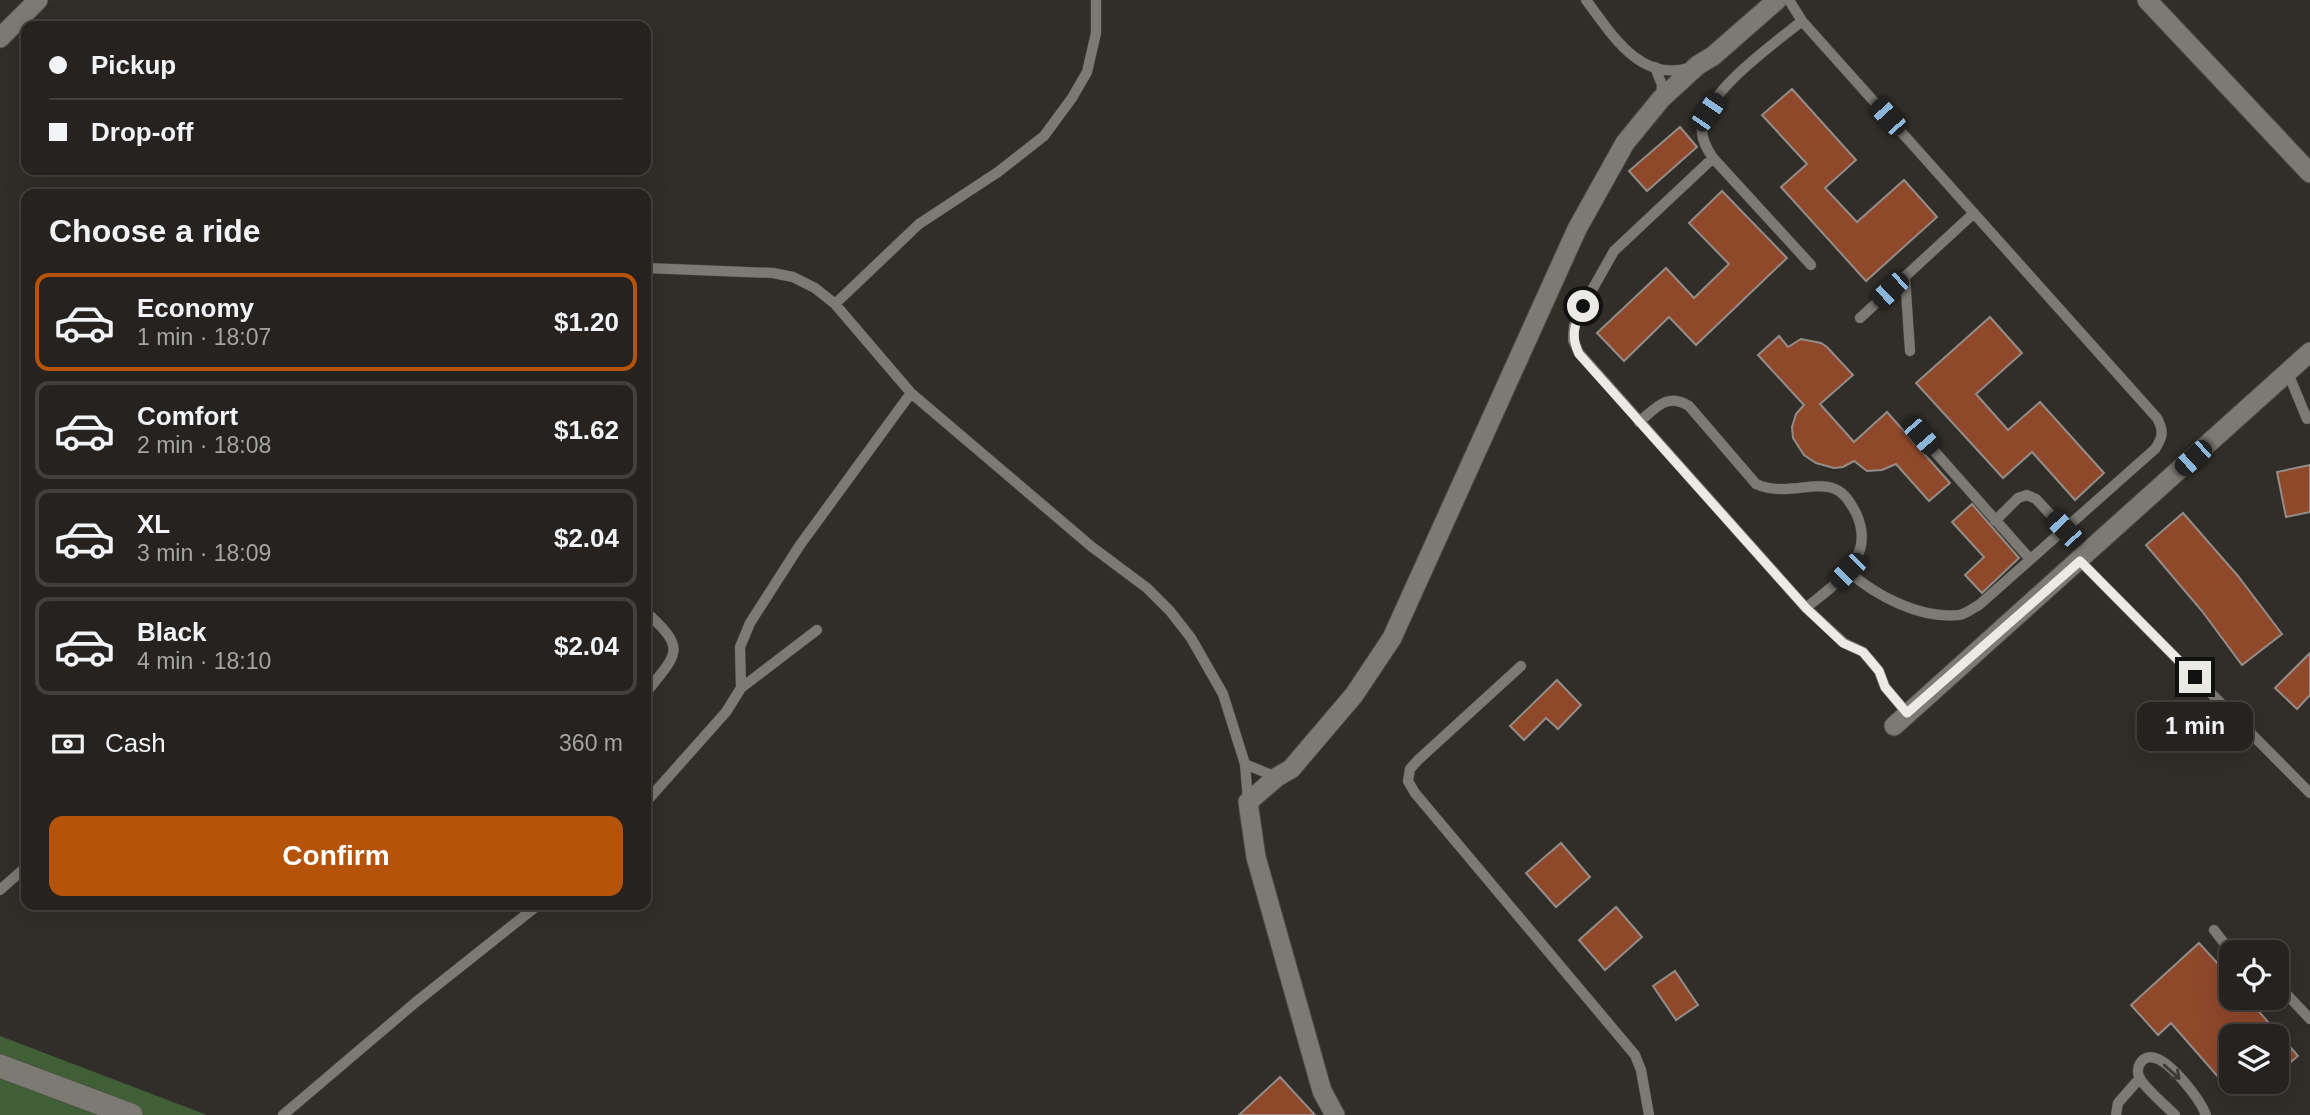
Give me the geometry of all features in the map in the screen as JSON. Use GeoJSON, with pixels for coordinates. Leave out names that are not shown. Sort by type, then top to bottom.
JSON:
{"type":"FeatureCollection","features":[{"type":"Feature","properties":{"kind":"street"},"geometry":{"type":"LineString","coordinates":[[0,38],[38,0]]}},
{"type":"Feature","properties":{"kind":"street"},"geometry":{"type":"LineString","coordinates":[[1335,1115],[1322,1091],[1259,871],[1248,802],[1277,777],[1291,769],[1354,695],[1392,638],[1577,229],[1625,143],[1661,99],[1777,0]]}},
{"type":"Feature","properties":{"kind":"street"},"geometry":{"type":"LineString","coordinates":[[2147,0],[2310,173]]}},
{"type":"Feature","properties":{"kind":"street"},"geometry":{"type":"LineString","coordinates":[[1901,720],[2310,352]]}},
{"type":"Feature","properties":{"kind":"street"},"geometry":{"type":"LineString","coordinates":[[0,1066],[131,1115]]}},
{"type":"Feature","properties":{"kind":"lane"},"geometry":{"type":"LineString","coordinates":[[835,304],[919,223],[998,172],[1044,135],[1072,98],[1087,72],[1096,33],[1096,0]]}},
{"type":"Feature","properties":{"kind":"lane"},"geometry":{"type":"LineString","coordinates":[[1586,0],[1623,49],[1639,62],[1679,71],[1698,65]]}},
{"type":"Feature","properties":{"kind":"lane"},"geometry":{"type":"LineString","coordinates":[[1789,0],[1802,21],[2157,418],[2163,429],[2162,438],[2155,449],[1979,605],[1962,615],[1923,611],[1907,606],[1864,585],[1848,571]]}},
{"type":"Feature","properties":{"kind":"lane"},"geometry":{"type":"LineString","coordinates":[[1802,21],[1740,71],[1708,112],[1702,127],[1704,144],[1713,158],[1811,265]]}},
{"type":"Feature","properties":{"kind":"lane"},"geometry":{"type":"LineString","coordinates":[[1655,67],[1662,85],[1661,99]]}},
{"type":"Feature","properties":{"kind":"lane"},"geometry":{"type":"LineString","coordinates":[[1713,158],[1614,251],[1583,306],[1574,326],[1573,340],[1579,354],[1806,608],[1843,643],[1863,652],[1879,671],[1901,720]]}},
{"type":"Feature","properties":{"kind":"lane"},"geometry":{"type":"LineString","coordinates":[[1860,318],[1974,213]]}},
{"type":"Feature","properties":{"kind":"lane"},"geometry":{"type":"LineString","coordinates":[[651,268],[773,273],[793,277],[815,288],[835,304],[911,393],[1092,547],[1147,588],[1170,611],[1191,638],[1223,694],[1245,764],[1248,802]]}},
{"type":"Feature","properties":{"kind":"lane"},"geometry":{"type":"LineString","coordinates":[[1905,277],[1910,351]]}},
{"type":"Feature","properties":{"kind":"lane"},"geometry":{"type":"LineString","coordinates":[[2288,373],[2307,419]]}},
{"type":"Feature","properties":{"kind":"lane"},"geometry":{"type":"LineString","coordinates":[[741,688],[740,647],[751,623],[800,545],[911,393]]}},
{"type":"Feature","properties":{"kind":"lane"},"geometry":{"type":"LineString","coordinates":[[1639,422],[1665,400],[1679,399],[1689,405],[1756,484],[1768,490],[1796,490],[1819,486],[1836,489],[1850,501],[1861,523],[1864,540],[1859,556],[1848,571],[1806,608]]}},
{"type":"Feature","properties":{"kind":"lane"},"geometry":{"type":"LineString","coordinates":[[1921,436],[2030,559]]}},
{"type":"Feature","properties":{"kind":"lane"},"geometry":{"type":"LineString","coordinates":[[1995,521],[2018,498],[2027,495],[2036,499],[2064,529]]}},
{"type":"Feature","properties":{"kind":"lane"},"geometry":{"type":"LineString","coordinates":[[2080,561],[2310,793]]}},
{"type":"Feature","properties":{"kind":"lane"},"geometry":{"type":"LineString","coordinates":[[651,617],[668,632],[674,649],[674,655],[651,686]]}},
{"type":"Feature","properties":{"kind":"lane"},"geometry":{"type":"LineString","coordinates":[[651,796],[726,712],[741,688],[817,629]]}},
{"type":"Feature","properties":{"kind":"lane"},"geometry":{"type":"LineString","coordinates":[[1521,666],[1409,769],[1408,780],[1415,793],[1451,838],[1635,1055],[1641,1070],[1649,1115]]}},
{"type":"Feature","properties":{"kind":"lane"},"geometry":{"type":"LineString","coordinates":[[1245,764],[1277,777]]}},
{"type":"Feature","properties":{"kind":"lane"},"geometry":{"type":"LineString","coordinates":[[0,890],[21,871]]}},
{"type":"Feature","properties":{"kind":"lane"},"geometry":{"type":"LineString","coordinates":[[283,1115],[416,1002],[532,910]]}},
{"type":"Feature","properties":{"kind":"lane"},"geometry":{"type":"LineString","coordinates":[[2214,930],[2222,940]]}},
{"type":"Feature","properties":{"kind":"lane"},"geometry":{"type":"LineString","coordinates":[[2289,997],[2310,1019]]}},
{"type":"Feature","properties":{"kind":"lane"},"geometry":{"type":"LineString","coordinates":[[2175,1115],[2140,1078],[2138,1067],[2141,1060],[2147,1057],[2156,1058],[2174,1072],[2198,1098],[2206,1115]]}},
{"type":"Feature","properties":{"kind":"lane"},"geometry":{"type":"LineString","coordinates":[[2116,1115],[2118,1103],[2140,1078]]}},
{"type":"Feature","properties":{"kind":"green space"},"geometry":{"type":"Polygon","coordinates":[[[0,1036],[207,1115],[0,1115],[0,1036]]]}},
{"type":"Feature","properties":{"kind":"building"},"geometry":{"type":"Polygon","coordinates":[[[1792,89],[1856,160],[1825,188],[1857,222],[1904,180],[1937,217],[1866,281],[1781,187],[1807,164],[1762,115],[1792,89]]]}},
{"type":"Feature","properties":{"kind":"building"},"geometry":{"type":"Polygon","coordinates":[[[1680,127],[1697,147],[1647,191],[1629,171],[1680,127]]]}},
{"type":"Feature","properties":{"kind":"building"},"geometry":{"type":"Polygon","coordinates":[[[1722,191],[1787,258],[1696,345],[1669,317],[1624,361],[1597,333],[1666,268],[1694,298],[1729,264],[1689,223],[1722,191]]]}},
{"type":"Feature","properties":{"kind":"building"},"geometry":{"type":"Polygon","coordinates":[[[1990,317],[2022,353],[1976,394],[2008,430],[2040,402],[2104,473],[2075,500],[2032,452],[2003,478],[1916,383],[1990,317]]]}},
{"type":"Feature","properties":{"kind":"building"},"geometry":{"type":"Polygon","coordinates":[[[1779,336],[1788,347],[1801,339],[1821,343],[1853,375],[1820,404],[1854,442],[1887,412],[1950,483],[1929,501],[1896,464],[1882,470],[1867,471],[1854,461],[1834,468],[1816,463],[1804,455],[1793,438],[1792,427],[1796,414],[1804,405],[1758,355],[1779,336]]]}},
{"type":"Feature","properties":{"kind":"building"},"geometry":{"type":"Polygon","coordinates":[[[2310,465],[2310,512],[2286,517],[2277,472],[2310,465]]]}},
{"type":"Feature","properties":{"kind":"building"},"geometry":{"type":"Polygon","coordinates":[[[1972,504],[2019,558],[1982,593],[1965,575],[1984,557],[1952,522],[1972,504]]]}},
{"type":"Feature","properties":{"kind":"building"},"geometry":{"type":"Polygon","coordinates":[[[2183,513],[2238,576],[2282,634],[2242,665],[2202,611],[2146,545],[2183,513]]]}},
{"type":"Feature","properties":{"kind":"building"},"geometry":{"type":"Polygon","coordinates":[[[2310,653],[2310,695],[2297,709],[2275,688],[2310,653]]]}},
{"type":"Feature","properties":{"kind":"building"},"geometry":{"type":"Polygon","coordinates":[[[1557,680],[1581,705],[1558,729],[1546,718],[1524,740],[1510,726],[1557,680]]]}},
{"type":"Feature","properties":{"kind":"building"},"geometry":{"type":"Polygon","coordinates":[[[1561,843],[1590,877],[1556,907],[1526,873],[1561,843]]]}},
{"type":"Feature","properties":{"kind":"building"},"geometry":{"type":"Polygon","coordinates":[[[1616,907],[1642,937],[1605,970],[1579,940],[1616,907]]]}},
{"type":"Feature","properties":{"kind":"building"},"geometry":{"type":"Polygon","coordinates":[[[2199,943],[2219,965],[2219,1010],[2258,1010],[2270,1024],[2219,1024],[2219,1078],[2171,1023],[2158,1035],[2131,1005],[2199,943]]]}},
{"type":"Feature","properties":{"kind":"building"},"geometry":{"type":"Polygon","coordinates":[[[1675,971],[1698,1005],[1676,1020],[1653,986],[1675,971]]]}},
{"type":"Feature","properties":{"kind":"building"},"geometry":{"type":"Polygon","coordinates":[[[2289,1046],[2298,1056],[2289,1064],[2289,1046]]]}},
{"type":"Feature","properties":{"kind":"building"},"geometry":{"type":"Polygon","coordinates":[[[1280,1077],[1315,1115],[1239,1115],[1280,1077]]]}},
{"type":"Feature","properties":{"kind":"route"},"geometry":{"type":"LineString","coordinates":[[1583,306],[1574,326],[1573,340],[1579,354],[1806,608],[1843,643],[1863,652],[1879,671],[1885,687],[1907,713],[2080,561],[2195,677]]}}]}
